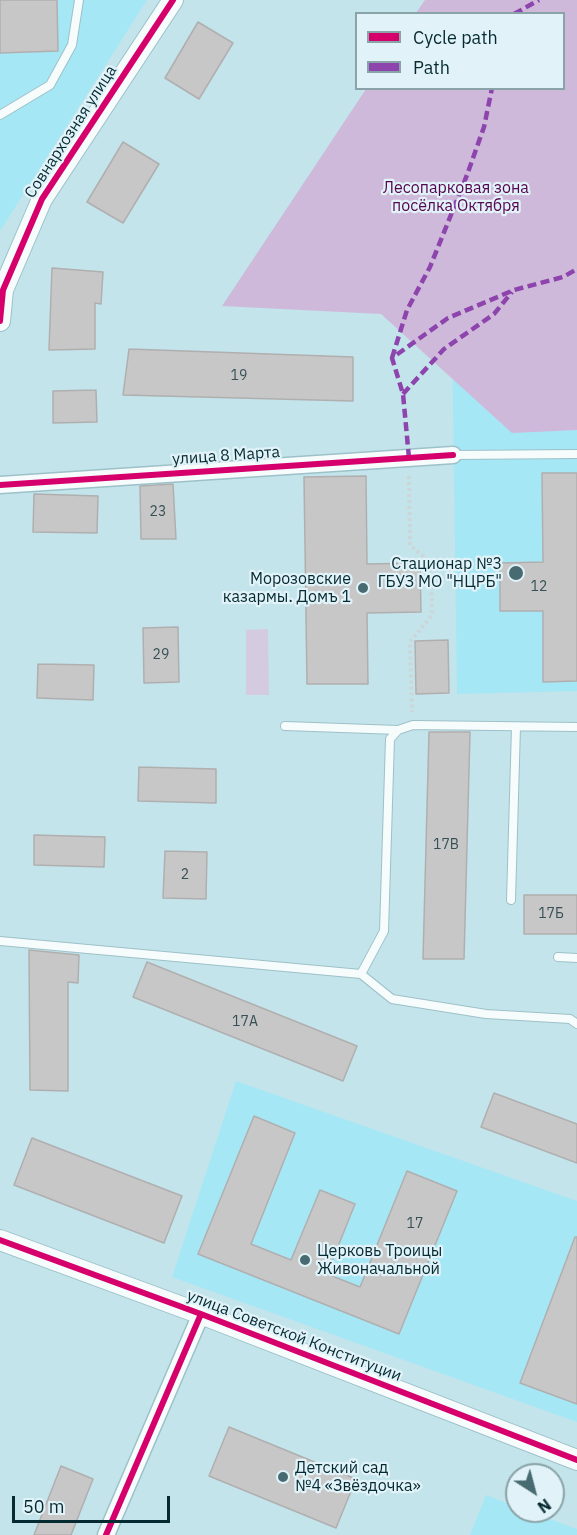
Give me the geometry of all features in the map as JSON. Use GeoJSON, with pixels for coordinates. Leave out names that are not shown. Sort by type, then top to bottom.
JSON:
{"type":"FeatureCollection","features":[{"type":"Feature","properties":{"kind":"street","name":"Совнархозная улица"},"geometry":{"type":"LineString","coordinates":[[0,321],[3,290],[42,199],[173,0]]}},
{"type":"Feature","properties":{"kind":"street","name":"улица 8 Марта"},"geometry":{"type":"LineString","coordinates":[[0,485],[453,454]]}},
{"type":"Feature","properties":{"kind":"street","name":"улица Советской Конституции"},"geometry":{"type":"LineString","coordinates":[[0,1240],[201,1314],[577,1460]]}},
{"type":"Feature","properties":{"kind":"street"},"geometry":{"type":"LineString","coordinates":[[106,1535],[201,1314]]}},
{"type":"Feature","properties":{"kind":"lane"},"geometry":{"type":"LineString","coordinates":[[0,115],[50,84],[72,45],[79,0]]}},
{"type":"Feature","properties":{"kind":"lane"},"geometry":{"type":"LineString","coordinates":[[453,454],[577,454]]}},
{"type":"Feature","properties":{"kind":"lane"},"geometry":{"type":"LineString","coordinates":[[285,726],[398,730],[413,725],[577,727]]}},
{"type":"Feature","properties":{"kind":"lane"},"geometry":{"type":"LineString","coordinates":[[511,900],[516,727]]}},
{"type":"Feature","properties":{"kind":"lane"},"geometry":{"type":"LineString","coordinates":[[361,974],[384,931],[390,739],[398,730]]}},
{"type":"Feature","properties":{"kind":"lane"},"geometry":{"type":"LineString","coordinates":[[0,941],[361,974],[392,999],[486,1014],[570,1019],[577,1024]]}},
{"type":"Feature","properties":{"kind":"lane"},"geometry":{"type":"LineString","coordinates":[[558,957],[577,958]]}},
{"type":"Feature","properties":{"kind":"path"},"geometry":{"type":"LineString","coordinates":[[409,458],[410,545],[431,563],[432,615],[410,642],[413,725]]}},
{"type":"Feature","properties":{"kind":"shaded area"},"geometry":{"type":"Polygon","coordinates":[[[0,0],[147,0],[0,231],[0,0]]]}},
{"type":"Feature","properties":{"kind":"shaded area","name":"Стационар №3 ГБУЗ МО \"НЦРБ\""},"geometry":{"type":"Polygon","coordinates":[[[577,331],[577,691],[457,694],[452,335],[577,331]]]}},
{"type":"Feature","properties":{"kind":"shaded area"},"geometry":{"type":"Polygon","coordinates":[[[268,629],[269,695],[246,695],[246,630],[268,629]]]}},
{"type":"Feature","properties":{"kind":"shaded area"},"geometry":{"type":"Polygon","coordinates":[[[236,1081],[577,1201],[577,1422],[172,1277],[236,1081]]]}},
{"type":"Feature","properties":{"kind":"shaded area"},"geometry":{"type":"Polygon","coordinates":[[[486,1495],[505,1502],[505,1523],[561,1523],[577,1529],[577,1535],[470,1535],[486,1495]]]}},
{"type":"Feature","properties":{"kind":"green space","name":"Лесопарковая зона посёлка Октября"},"geometry":{"type":"Polygon","coordinates":[[[425,0],[577,0],[577,430],[512,433],[381,314],[222,306],[365,90],[565,90],[565,12],[417,12],[425,0]]]}},
{"type":"Feature","properties":{"kind":"building"},"geometry":{"type":"Polygon","coordinates":[[[0,0],[57,0],[58,51],[0,53],[0,0]]]}},
{"type":"Feature","properties":{"kind":"building"},"geometry":{"type":"Polygon","coordinates":[[[198,22],[233,43],[199,99],[165,78],[198,22]]]}},
{"type":"Feature","properties":{"kind":"building"},"geometry":{"type":"Polygon","coordinates":[[[123,142],[159,164],[123,223],[87,202],[123,142]]]}},
{"type":"Feature","properties":{"kind":"building"},"geometry":{"type":"Polygon","coordinates":[[[52,268],[103,272],[101,304],[95,303],[95,349],[49,350],[52,268]]]}},
{"type":"Feature","properties":{"kind":"building"},"geometry":{"type":"Polygon","coordinates":[[[129,349],[353,357],[353,401],[123,395],[129,349]]]}},
{"type":"Feature","properties":{"kind":"building"},"geometry":{"type":"Polygon","coordinates":[[[96,390],[97,422],[53,423],[53,391],[96,390]]]}},
{"type":"Feature","properties":{"kind":"building"},"geometry":{"type":"Polygon","coordinates":[[[542,473],[577,473],[577,681],[543,682],[543,611],[500,611],[500,563],[543,562],[542,473]]]}},
{"type":"Feature","properties":{"kind":"building","name":"Морозовские казармы. Домъ 1"},"geometry":{"type":"Polygon","coordinates":[[[366,476],[367,564],[420,563],[421,612],[367,613],[368,684],[307,684],[304,477],[366,476]]]}},
{"type":"Feature","properties":{"kind":"building"},"geometry":{"type":"Polygon","coordinates":[[[173,484],[176,539],[141,539],[140,486],[173,484]]]}},
{"type":"Feature","properties":{"kind":"building"},"geometry":{"type":"Polygon","coordinates":[[[34,494],[98,496],[97,533],[33,532],[34,494]]]}},
{"type":"Feature","properties":{"kind":"building"},"geometry":{"type":"Polygon","coordinates":[[[178,627],[179,682],[144,683],[143,628],[178,627]]]}},
{"type":"Feature","properties":{"kind":"building"},"geometry":{"type":"Polygon","coordinates":[[[448,640],[449,693],[416,694],[415,641],[448,640]]]}},
{"type":"Feature","properties":{"kind":"building"},"geometry":{"type":"Polygon","coordinates":[[[38,664],[94,665],[93,700],[37,698],[38,664]]]}},
{"type":"Feature","properties":{"kind":"building"},"geometry":{"type":"Polygon","coordinates":[[[429,732],[470,732],[464,959],[423,959],[429,732]]]}},
{"type":"Feature","properties":{"kind":"building"},"geometry":{"type":"Polygon","coordinates":[[[139,767],[216,769],[216,803],[138,801],[139,767]]]}},
{"type":"Feature","properties":{"kind":"building"},"geometry":{"type":"Polygon","coordinates":[[[34,835],[105,837],[104,867],[34,865],[34,835]]]}},
{"type":"Feature","properties":{"kind":"building"},"geometry":{"type":"Polygon","coordinates":[[[165,851],[207,852],[206,899],[163,898],[165,851]]]}},
{"type":"Feature","properties":{"kind":"building"},"geometry":{"type":"Polygon","coordinates":[[[524,895],[577,895],[577,934],[524,934],[524,895]]]}},
{"type":"Feature","properties":{"kind":"building"},"geometry":{"type":"Polygon","coordinates":[[[29,950],[79,955],[78,983],[68,982],[68,1091],[30,1090],[29,950]]]}},
{"type":"Feature","properties":{"kind":"building"},"geometry":{"type":"Polygon","coordinates":[[[147,962],[357,1046],[343,1081],[133,997],[147,962]]]}},
{"type":"Feature","properties":{"kind":"building"},"geometry":{"type":"Polygon","coordinates":[[[494,1093],[577,1124],[577,1163],[481,1127],[494,1093]]]}},
{"type":"Feature","properties":{"kind":"building"},"geometry":{"type":"Polygon","coordinates":[[[254,1116],[295,1133],[251,1244],[291,1260],[320,1190],[355,1204],[327,1274],[360,1287],[407,1171],[457,1191],[399,1334],[198,1254],[254,1116]]]}},
{"type":"Feature","properties":{"kind":"building"},"geometry":{"type":"Polygon","coordinates":[[[32,1138],[182,1196],[164,1243],[14,1185],[32,1138]]]}},
{"type":"Feature","properties":{"kind":"building"},"geometry":{"type":"Polygon","coordinates":[[[575,1237],[577,1237],[577,1404],[520,1383],[575,1237]]]}},
{"type":"Feature","properties":{"kind":"building","name":"Детский сад №4 «Звёздочка»"},"geometry":{"type":"Polygon","coordinates":[[[229,1427],[356,1479],[336,1528],[209,1476],[229,1427]]]}},
{"type":"Feature","properties":{"kind":"building"},"geometry":{"type":"Polygon","coordinates":[[[61,1466],[93,1479],[71,1535],[34,1535],[61,1466]]]}},
{"type":"Feature","properties":{"kind":"marked path"},"geometry":{"type":"LineString","coordinates":[[518,12],[539,0]]}},
{"type":"Feature","properties":{"kind":"marked path"},"geometry":{"type":"LineString","coordinates":[[392,358],[407,310],[430,267],[467,175],[484,127],[492,90]]}},
{"type":"Feature","properties":{"kind":"marked path"},"geometry":{"type":"LineString","coordinates":[[409,458],[403,394],[392,358],[448,318],[514,290],[563,277],[577,269]]}},
{"type":"Feature","properties":{"kind":"marked path"},"geometry":{"type":"LineString","coordinates":[[403,394],[444,349],[494,314],[512,292]]}},
{"type":"Feature","properties":{"kind":"cycle path"},"geometry":{"type":"LineString","coordinates":[[0,321],[3,290],[42,199],[173,0]]}},
{"type":"Feature","properties":{"kind":"cycle path"},"geometry":{"type":"LineString","coordinates":[[0,485],[453,455]]}},
{"type":"Feature","properties":{"kind":"cycle path"},"geometry":{"type":"LineString","coordinates":[[0,1240],[201,1314],[577,1460]]}},
{"type":"Feature","properties":{"kind":"cycle path"},"geometry":{"type":"LineString","coordinates":[[106,1535],[201,1314]]}},
{"type":"Feature","properties":{"kind":"place","name":"Стационар №3 ГБУЗ МО \"НЦРБ\""},"geometry":{"type":"Point","coordinates":[516,573]}},
{"type":"Feature","properties":{"kind":"place","name":"Морозовские казармы. Домъ 1"},"geometry":{"type":"Point","coordinates":[363,588]}},
{"type":"Feature","properties":{"kind":"place","name":"Церковь Троицы Живоначальной"},"geometry":{"type":"Point","coordinates":[305,1260]}},
{"type":"Feature","properties":{"kind":"place","name":"Детский сад №4 «Звёздочка»"},"geometry":{"type":"Point","coordinates":[283,1477]}}]}
